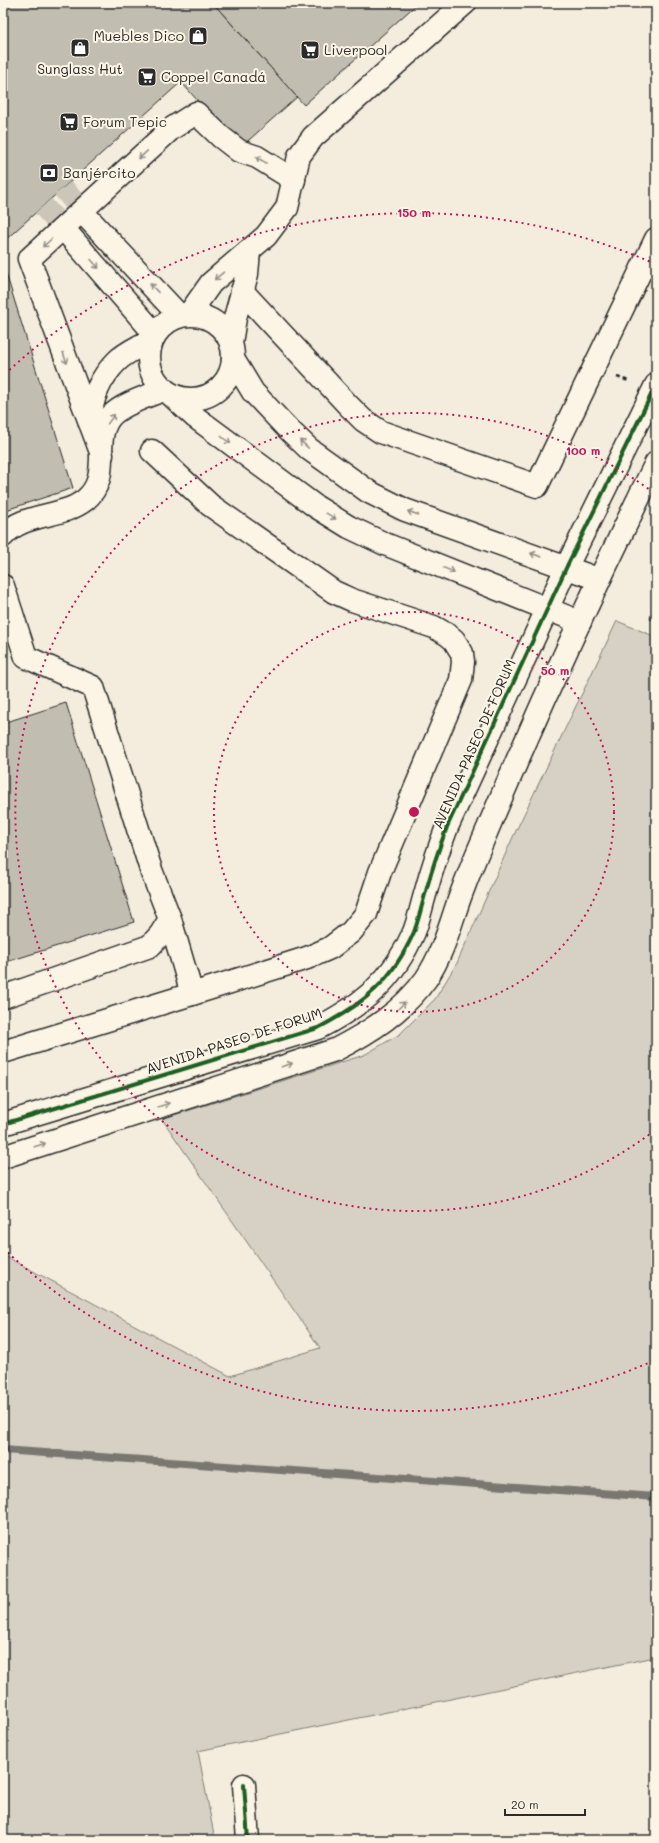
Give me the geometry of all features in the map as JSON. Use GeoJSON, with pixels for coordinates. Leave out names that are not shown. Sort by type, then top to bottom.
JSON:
{"type":"FeatureCollection","features":[{"type":"Feature","properties":{"kind":"street"},"geometry":{"type":"LineString","coordinates":[[249,251],[248,274],[235,318],[229,374],[215,392],[192,399],[163,389],[153,377],[148,362],[149,347],[153,337],[161,326],[174,318],[185,315],[211,283],[266,236],[287,208],[299,156],[313,137],[465,3]]}},
{"type":"Feature","properties":{"kind":"street"},"geometry":{"type":"LineString","coordinates":[[102,456],[29,259],[171,129],[196,113],[221,137],[239,151],[257,157],[294,180]]}},
{"type":"Feature","properties":{"kind":"street"},"geometry":{"type":"LineString","coordinates":[[87,217],[176,312],[185,315],[204,316],[224,329],[232,351],[253,392],[286,427],[310,449],[369,492],[405,510],[567,566],[598,579]]}},
{"type":"Feature","properties":{"kind":"street"},"geometry":{"type":"LineString","coordinates":[[69,235],[153,337]]}},
{"type":"Feature","properties":{"kind":"street"},"geometry":{"type":"LineString","coordinates":[[242,291],[348,405],[363,420],[381,432],[537,486],[656,239]]}},
{"type":"Feature","properties":{"kind":"street"},"geometry":{"type":"LineString","coordinates":[[90,424],[90,407],[94,394],[117,360],[153,337]]}},
{"type":"Feature","properties":{"kind":"street"},"geometry":{"type":"LineString","coordinates":[[117,360],[138,369],[195,417],[309,501],[349,527],[385,544],[580,622]]}},
{"type":"Feature","properties":{"kind":"street","name":"AVENIDA PASEO DE FORUM"},"geometry":{"type":"LineString","coordinates":[[3,1124],[318,1028],[346,1014],[374,992],[394,969],[414,931],[435,859],[448,827],[567,566],[654,388]]}},
{"type":"Feature","properties":{"kind":"street"},"geometry":{"type":"LineString","coordinates":[[3,536],[10,527],[74,507],[86,499],[101,474],[102,433],[111,416],[126,405],[163,389]]}},
{"type":"Feature","properties":{"kind":"street"},"geometry":{"type":"LineString","coordinates":[[3,1052],[307,958],[330,948],[351,932],[366,914],[380,872],[461,680],[463,662],[459,647],[448,635],[421,622],[352,600],[318,581],[210,506],[152,451]]}},
{"type":"Feature","properties":{"kind":"street"},"geometry":{"type":"LineString","coordinates":[[3,1157],[335,1050],[369,1032],[401,1008],[426,978],[449,934],[460,898],[482,840],[598,579],[656,462]]}},
{"type":"Feature","properties":{"kind":"street"},"geometry":{"type":"LineString","coordinates":[[3,586],[26,657],[93,687],[151,870],[170,920],[192,994]]}},
{"type":"Feature","properties":{"kind":"street"},"geometry":{"type":"LineString","coordinates":[[3,997],[150,946],[160,935],[170,920]]}},
{"type":"Feature","properties":{"kind":"street"},"geometry":{"type":"LineString","coordinates":[[244,1785],[248,1840]]}},
{"type":"Feature","properties":{"kind":"path"},"geometry":{"type":"LineString","coordinates":[[595,367],[654,388]]}},
{"type":"Feature","properties":{"kind":"shaded area"},"geometry":{"type":"Polygon","coordinates":[[[617,621],[656,637],[656,1664],[655,1657],[198,1751],[215,1840],[3,1840],[3,1255],[230,1376],[320,1348],[162,1119],[364,1055],[400,1034],[435,999],[457,963],[513,837],[617,621]]]}},
{"type":"Feature","properties":{"kind":"building","name":"Forum Tepic"},"geometry":{"type":"Polygon","coordinates":[[[3,3],[213,3],[297,97],[240,148],[181,82],[3,242],[3,3]]]}},
{"type":"Feature","properties":{"kind":"building","name":"Liverpool"},"geometry":{"type":"Polygon","coordinates":[[[213,3],[418,3],[304,105],[213,3]]]}},
{"type":"Feature","properties":{"kind":"building"},"geometry":{"type":"Polygon","coordinates":[[[3,264],[73,488],[3,511],[3,264]]]}},
{"type":"Feature","properties":{"kind":"building"},"geometry":{"type":"Polygon","coordinates":[[[656,605],[656,621],[650,619],[656,605]]]}},
{"type":"Feature","properties":{"kind":"building"},"geometry":{"type":"Polygon","coordinates":[[[66,703],[134,922],[3,963],[3,723],[66,703]]]}},
{"type":"Feature","properties":{"kind":"waterway"},"geometry":{"type":"LineString","coordinates":[[3,1450],[656,1497]]}},
{"type":"Feature","properties":{"kind":"tunnel"},"geometry":{"type":"LineString","coordinates":[[63,188],[87,217]]}},
{"type":"Feature","properties":{"kind":"tunnel"},"geometry":{"type":"LineString","coordinates":[[43,206],[69,235]]}},
{"type":"Feature","properties":{"kind":"cycle path"},"geometry":{"type":"LineString","coordinates":[[3,1124],[318,1028],[363,1000],[387,977],[397,964],[414,932],[433,867],[447,827],[567,566],[656,385]]}},
{"type":"Feature","properties":{"kind":"cycle path"},"geometry":{"type":"LineString","coordinates":[[244,1785],[248,1840]]}},
{"type":"Feature","properties":{"kind":"place","name":"Muebles Dico"},"geometry":{"type":"Point","coordinates":[198,36]}},
{"type":"Feature","properties":{"kind":"place","name":"Sunglass Hut"},"geometry":{"type":"Point","coordinates":[80,48]}},
{"type":"Feature","properties":{"kind":"place","name":"Liverpool"},"geometry":{"type":"Point","coordinates":[310,50]}},
{"type":"Feature","properties":{"kind":"place","name":"Coppel Canadá"},"geometry":{"type":"Point","coordinates":[147,77]}},
{"type":"Feature","properties":{"kind":"place","name":"Forum Tepic"},"geometry":{"type":"Point","coordinates":[69,122]}},
{"type":"Feature","properties":{"kind":"place","name":"Banjército"},"geometry":{"type":"Point","coordinates":[49,173]}}]}
